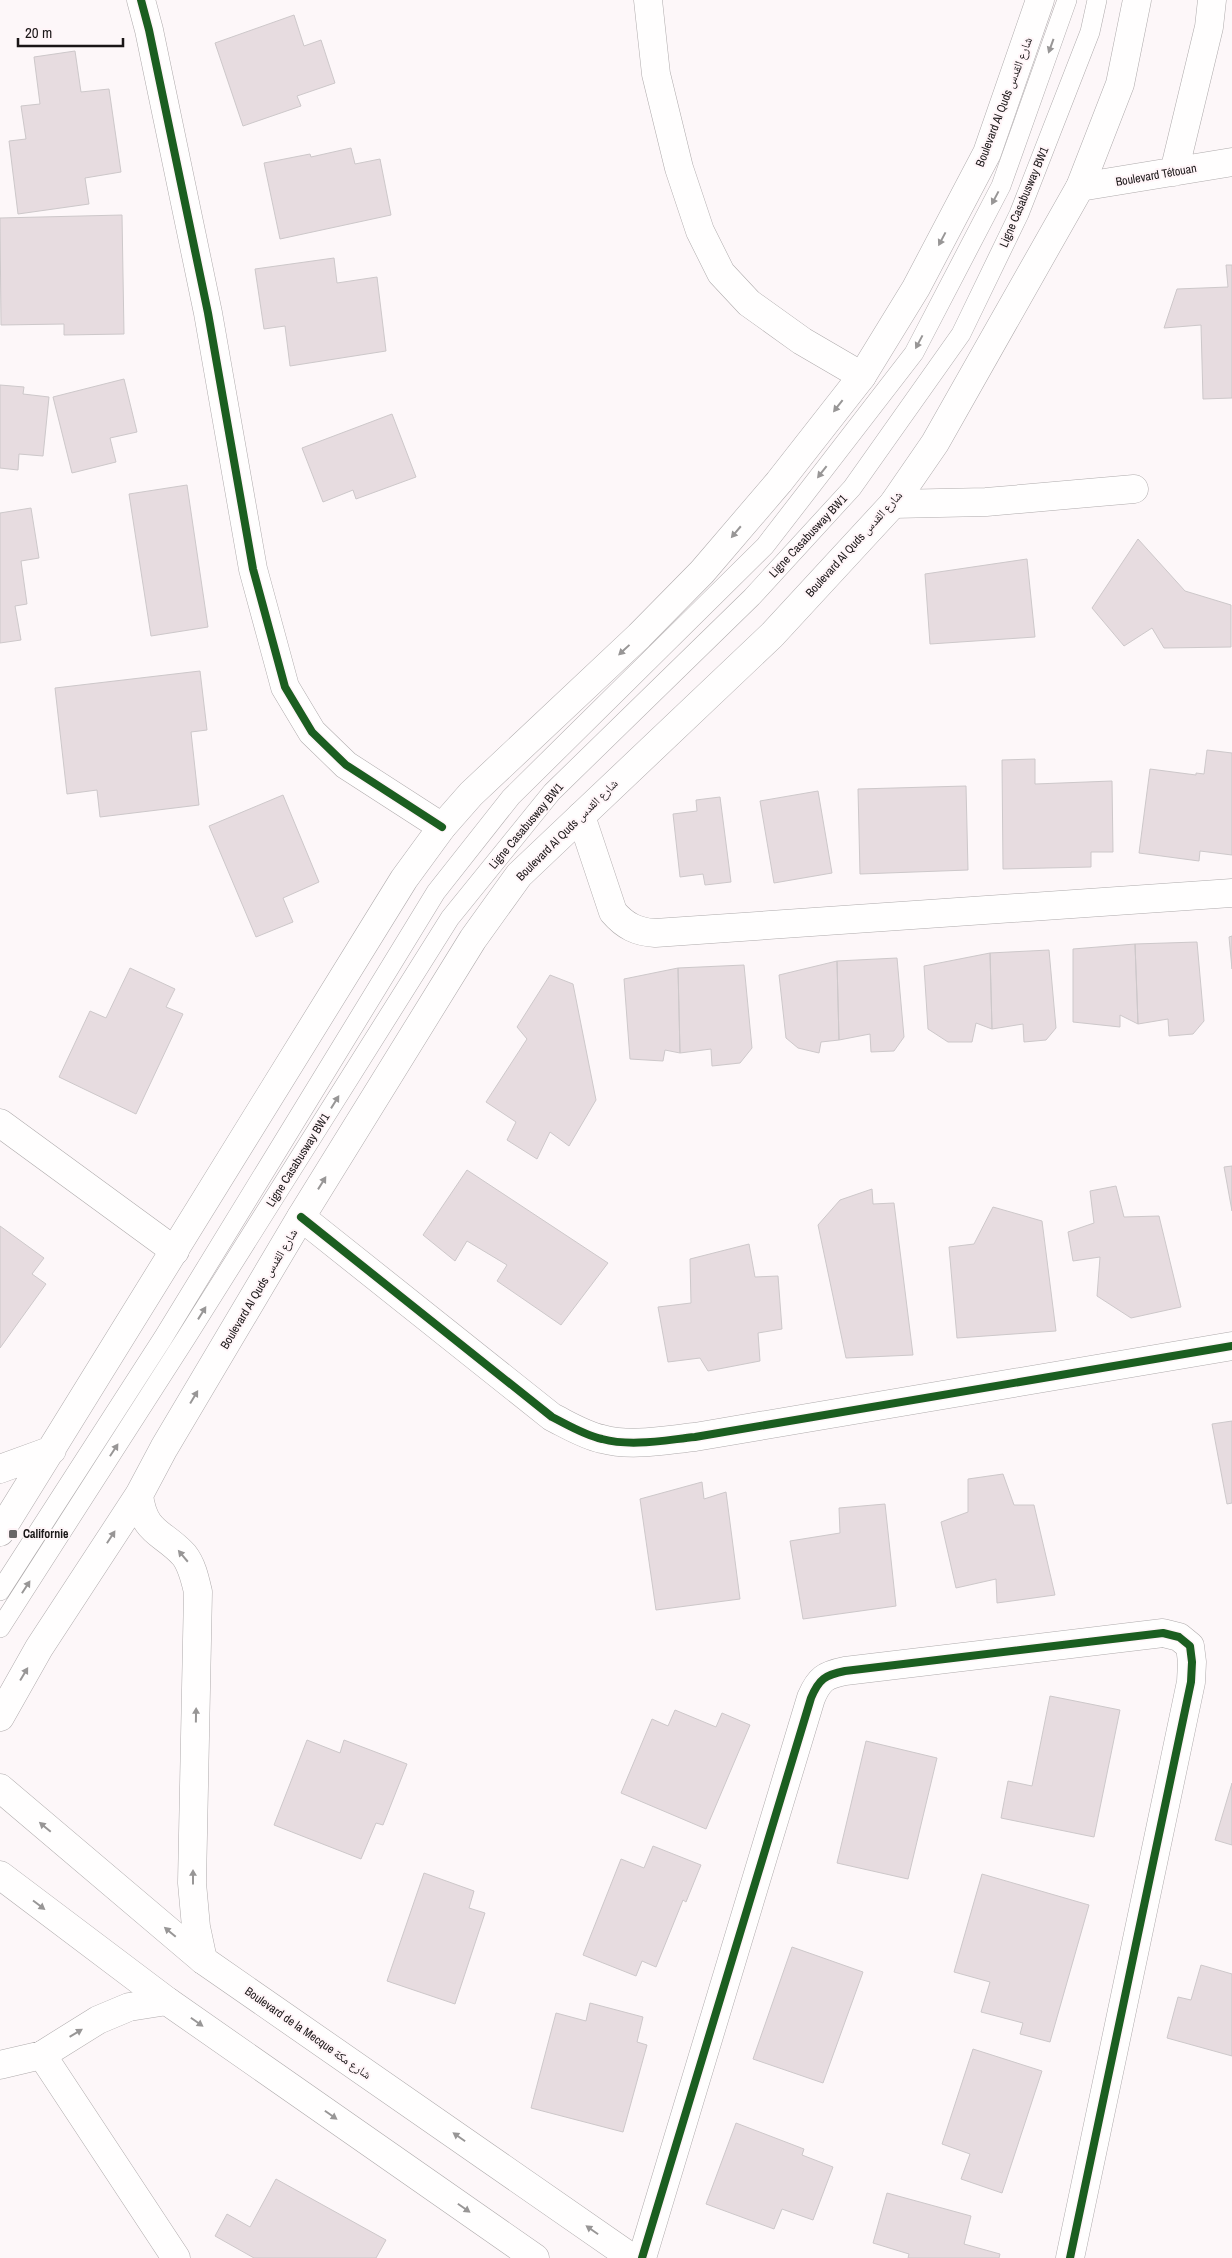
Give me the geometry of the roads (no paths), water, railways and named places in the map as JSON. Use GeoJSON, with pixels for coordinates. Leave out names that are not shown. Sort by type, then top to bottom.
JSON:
{"type":"FeatureCollection","features":[{"type":"Feature","properties":{"kind":"main road"},"geometry":{"type":"LineString","coordinates":[[141,0],[149,30],[208,314],[253,569],[285,688],[312,732],[346,765],[442,827]]}},
{"type":"Feature","properties":{"kind":"main road"},"geometry":{"type":"LineString","coordinates":[[648,0],[656,74],[679,168],[700,231],[721,273],[749,303],[802,341],[862,376]]}},
{"type":"Feature","properties":{"kind":"main road","name":"Boulevard Al Quds شارع القدس"},"geometry":{"type":"LineString","coordinates":[[0,1532],[404,879],[442,827],[471,794],[639,636],[702,572],[779,482],[862,376],[916,288],[987,153],[1037,14],[1040,0]]}},
{"type":"Feature","properties":{"kind":"main road","name":"Boulevard Al Quds شارع القدس"},"geometry":{"type":"LineString","coordinates":[[0,1717],[40,1648],[139,1495],[164,1448],[301,1217],[473,939],[519,875],[772,635],[893,504],[935,443],[1080,188],[1120,84],[1137,0]]}},
{"type":"Feature","properties":{"kind":"main road"},"geometry":{"type":"LineString","coordinates":[[1174,172],[1209,27],[1212,0]]}},
{"type":"Feature","properties":{"kind":"main road","name":"Boulevard Tétouan"},"geometry":{"type":"LineString","coordinates":[[1080,188],[1232,162]]}},
{"type":"Feature","properties":{"kind":"main road"},"geometry":{"type":"LineString","coordinates":[[893,504],[986,502],[1134,489]]}},
{"type":"Feature","properties":{"kind":"main road"},"geometry":{"type":"LineString","coordinates":[[581,816],[613,912],[627,925],[645,932],[665,933],[1232,893]]}},
{"type":"Feature","properties":{"kind":"main road"},"geometry":{"type":"LineString","coordinates":[[0,1123],[175,1251]]}},
{"type":"Feature","properties":{"kind":"main road"},"geometry":{"type":"LineString","coordinates":[[301,1217],[552,1416],[582,1433],[603,1440],[643,1443],[695,1437],[1232,1346]]}},
{"type":"Feature","properties":{"kind":"main road"},"geometry":{"type":"LineString","coordinates":[[0,1469],[52,1450]]}},
{"type":"Feature","properties":{"kind":"main road"},"geometry":{"type":"LineString","coordinates":[[139,1495],[140,1509],[146,1522],[184,1556],[193,1571],[198,1592],[192,1883],[196,1927],[203,1960]]}},
{"type":"Feature","properties":{"kind":"main road"},"geometry":{"type":"LineString","coordinates":[[642,2258],[811,1698],[818,1683],[831,1674],[845,1671],[1164,1633],[1179,1637],[1190,1646],[1192,1662],[1191,1682],[1070,2258]]}},
{"type":"Feature","properties":{"kind":"main road","name":"Boulevard de la Mecque شارع مكة"},"geometry":{"type":"LineString","coordinates":[[0,1788],[203,1960],[632,2258]]}},
{"type":"Feature","properties":{"kind":"main road"},"geometry":{"type":"LineString","coordinates":[[0,1875],[167,2001],[535,2258]]}},
{"type":"Feature","properties":{"kind":"main road"},"geometry":{"type":"LineString","coordinates":[[0,2065],[42,2055],[98,2020],[129,2007],[167,2001]]}},
{"type":"Feature","properties":{"kind":"main road"},"geometry":{"type":"LineString","coordinates":[[42,2055],[176,2258]]}},
{"type":"Feature","properties":{"kind":"lane","name":"Ligne Casabusway BW1"},"geometry":{"type":"LineString","coordinates":[[0,1591],[163,1338],[436,892],[511,797],[765,546],[914,353],[1001,186],[1067,0]]}},
{"type":"Feature","properties":{"kind":"lane","name":"Ligne Casabusway BW1"},"geometry":{"type":"LineString","coordinates":[[0,1628],[186,1338],[450,918],[552,792],[752,597],[852,488],[961,334],[1019,214],[1090,32],[1097,0]]}},
{"type":"Feature","properties":{"kind":"place","name":"Californie"},"geometry":{"type":"Point","coordinates":[13,1534]}}]}
